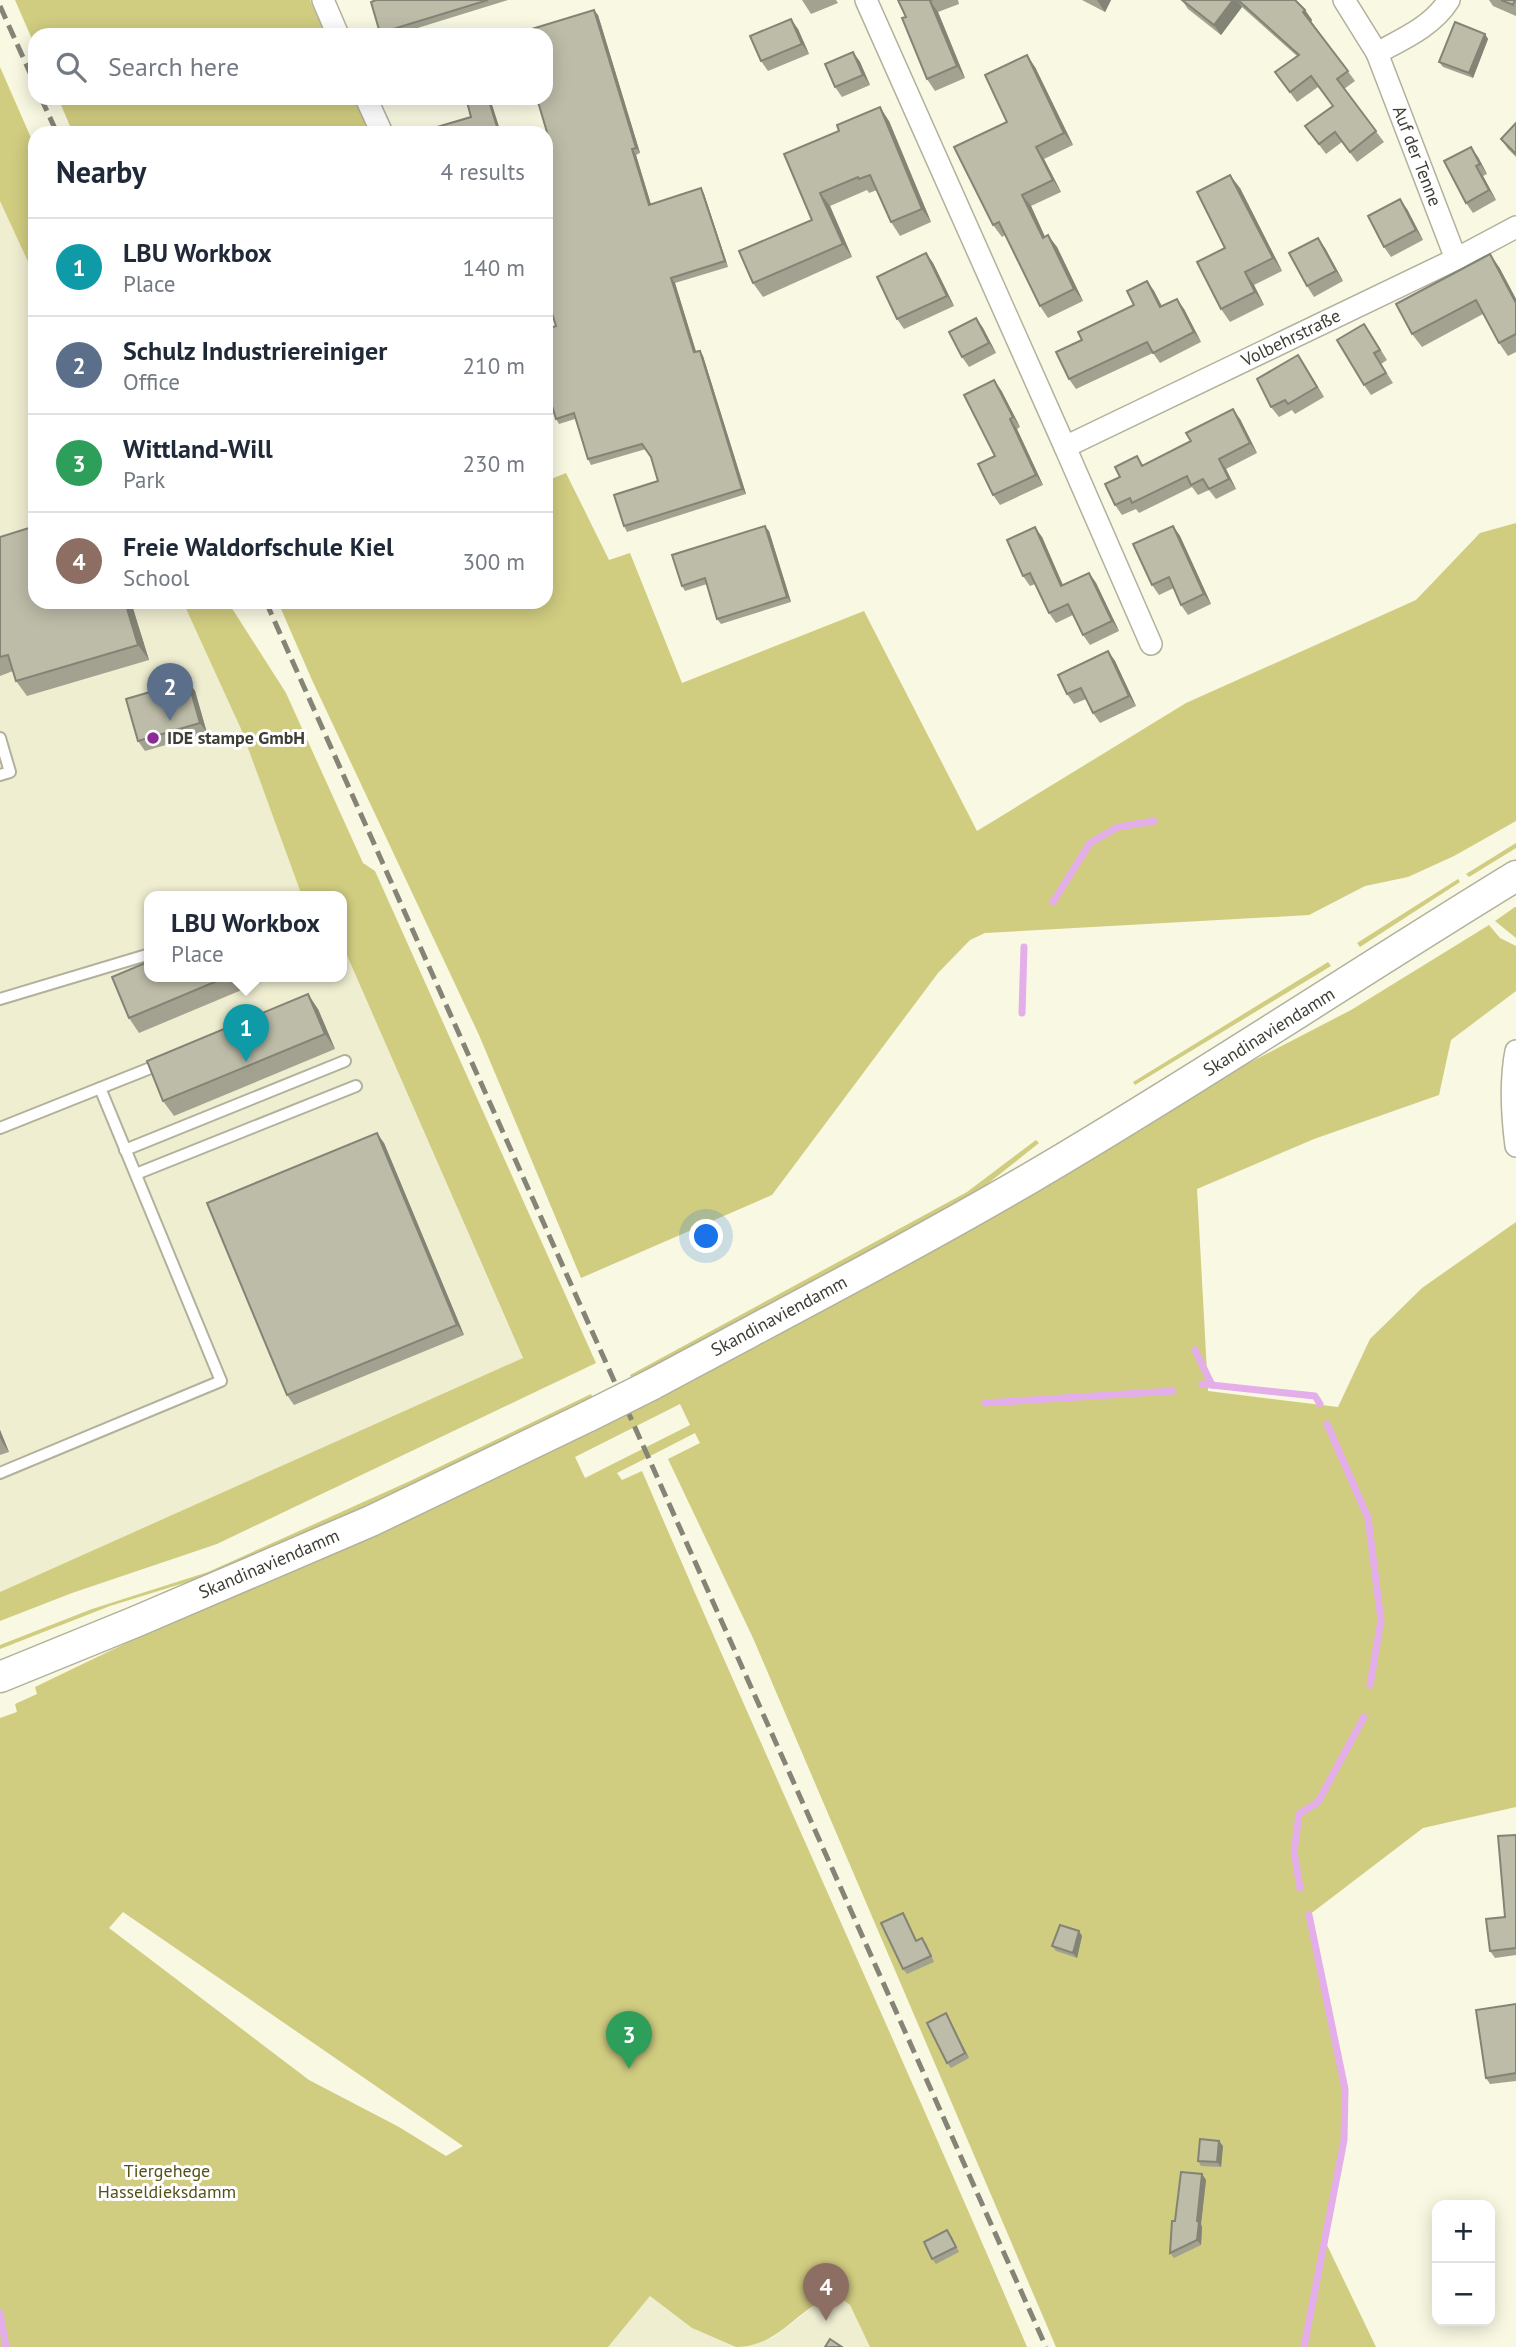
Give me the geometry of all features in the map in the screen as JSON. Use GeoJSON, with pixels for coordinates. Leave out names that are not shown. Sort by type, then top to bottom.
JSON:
{"type":"FeatureCollection","features":[{"type":"Feature","properties":{"kind":"main road","name":"Skandinaviendamm"},"geometry":{"type":"LineString","coordinates":[[0,1677],[371,1521],[651,1384],[938,1231],[1032,1177],[1249,1045],[1516,876]]}},
{"type":"Feature","properties":{"kind":"street"},"geometry":{"type":"LineString","coordinates":[[323,0],[335,28]]}},
{"type":"Feature","properties":{"kind":"street"},"geometry":{"type":"LineString","coordinates":[[866,0],[1151,645]]}},
{"type":"Feature","properties":{"kind":"street","name":"Auf der Tenne"},"geometry":{"type":"LineString","coordinates":[[1344,0],[1377,53],[1457,259]]}},
{"type":"Feature","properties":{"kind":"street"},"geometry":{"type":"LineString","coordinates":[[1377,53],[1425,26],[1442,12],[1449,0]]}},
{"type":"Feature","properties":{"kind":"street"},"geometry":{"type":"LineString","coordinates":[[369,105],[379,126]]}},
{"type":"Feature","properties":{"kind":"street","name":"Volbehrstraße"},"geometry":{"type":"LineString","coordinates":[[1065,447],[1457,259],[1516,227]]}},
{"type":"Feature","properties":{"kind":"street"},"geometry":{"type":"LineString","coordinates":[[1516,1051],[1512,1105],[1516,1146]]}},
{"type":"Feature","properties":{"kind":"lane"},"geometry":{"type":"LineString","coordinates":[[0,738],[10,772],[0,775]]}},
{"type":"Feature","properties":{"kind":"lane"},"geometry":{"type":"LineString","coordinates":[[0,999],[144,956]]}},
{"type":"Feature","properties":{"kind":"lane"},"geometry":{"type":"LineString","coordinates":[[0,1128],[174,1058]]}},
{"type":"Feature","properties":{"kind":"lane"},"geometry":{"type":"LineString","coordinates":[[125,1150],[345,1060]]}},
{"type":"Feature","properties":{"kind":"lane"},"geometry":{"type":"LineString","coordinates":[[136,1174],[356,1086]]}},
{"type":"Feature","properties":{"kind":"lane"},"geometry":{"type":"LineString","coordinates":[[0,1473],[221,1381],[100,1088]]}},
{"type":"Feature","properties":{"kind":"shaded area"},"geometry":{"type":"Polygon","coordinates":[[[0,201],[28,262],[28,609],[187,609],[241,729],[300,891],[144,891],[144,982],[347,982],[347,955],[523,1359],[0,1592],[0,201]]]}},
{"type":"Feature","properties":{"kind":"shaded area"},"geometry":{"type":"Polygon","coordinates":[[[650,2296],[692,2328],[736,2347],[608,2347],[650,2296]]]}},
{"type":"Feature","properties":{"kind":"shaded area"},"geometry":{"type":"Polygon","coordinates":[[[838,2296],[850,2305],[870,2347],[743,2347],[774,2337],[817,2304],[838,2296]]]}},
{"type":"Feature","properties":{"kind":"green space"},"geometry":{"type":"Polygon","coordinates":[[[15,0],[310,0],[323,28],[28,28],[15,0]]]}},
{"type":"Feature","properties":{"kind":"green space"},"geometry":{"type":"Polygon","coordinates":[[[0,67],[28,131],[28,262],[0,201],[0,67]]]}},
{"type":"Feature","properties":{"kind":"green space"},"geometry":{"type":"Polygon","coordinates":[[[61,105],[357,105],[367,126],[70,126],[61,105]]]}},
{"type":"Feature","properties":{"kind":"green space"},"geometry":{"type":"Polygon","coordinates":[[[566,473],[609,560],[630,553],[682,683],[864,611],[977,831],[1186,703],[1416,600],[1480,533],[1516,523],[1516,821],[1454,856],[1408,877],[1365,886],[1309,915],[985,933],[970,940],[938,973],[772,1195],[581,1278],[479,1035],[281,609],[553,609],[553,478],[566,473]]]}},
{"type":"Feature","properties":{"kind":"green space"},"geometry":{"type":"Polygon","coordinates":[[[186,609],[232,609],[286,693],[363,863],[375,871],[596,1363],[217,1544],[72,1593],[0,1621],[0,1592],[523,1358],[347,955],[347,891],[300,891],[241,729],[186,609]]]}},
{"type":"Feature","properties":{"kind":"green space"},"geometry":{"type":"Polygon","coordinates":[[[1516,843],[1516,848],[1469,877],[1466,874],[1516,843]]]}},
{"type":"Feature","properties":{"kind":"green space"},"geometry":{"type":"Polygon","coordinates":[[[1458,879],[1460,882],[1360,947],[1357,943],[1458,879]]]}},
{"type":"Feature","properties":{"kind":"green space"},"geometry":{"type":"Polygon","coordinates":[[[1516,907],[1516,938],[1495,921],[1516,907]]]}},
{"type":"Feature","properties":{"kind":"green space","name":"Tiergehege Hasseldieksdamm"},"geometry":{"type":"Polygon","coordinates":[[[1489,925],[1500,938],[1516,946],[1516,991],[1451,1040],[1439,1095],[1314,1139],[1197,1189],[1208,1391],[1338,1407],[1370,1339],[1422,1288],[1516,1222],[1516,1807],[1423,1828],[1309,1915],[1345,2089],[1344,2140],[1326,2243],[1376,2347],[1056,2347],[753,1638],[668,1459],[700,1443],[695,1433],[617,1473],[622,1480],[642,1471],[1027,2347],[870,2347],[850,2305],[838,2296],[812,2306],[766,2340],[736,2347],[692,2328],[650,2296],[608,2347],[0,2347],[0,1718],[17,1712],[15,1704],[37,1694],[35,1687],[172,1621],[1351,1010],[1489,925]],[[680,1404],[575,1457],[585,1478],[690,1425],[680,1404]],[[123,1912],[109,1928],[309,2080],[399,2127],[446,2156],[463,2146],[123,1912]]]}},
{"type":"Feature","properties":{"kind":"green space"},"geometry":{"type":"Polygon","coordinates":[[[1328,962],[1331,966],[1135,1085],[1133,1082],[1328,962]]]}},
{"type":"Feature","properties":{"kind":"green space"},"geometry":{"type":"Polygon","coordinates":[[[1036,1140],[1039,1143],[970,1195],[632,1379],[630,1375],[967,1192],[1036,1140]]]}},
{"type":"Feature","properties":{"kind":"green space"},"geometry":{"type":"Polygon","coordinates":[[[591,1394],[593,1398],[412,1485],[210,1575],[110,1606],[0,1649],[0,1645],[92,1609],[208,1572],[410,1481],[591,1394]]]}},
{"type":"Feature","properties":{"kind":"building"},"geometry":{"type":"Polygon","coordinates":[[[488,0],[396,28],[379,28],[371,2],[488,0]]]}},
{"type":"Feature","properties":{"kind":"building"},"geometry":{"type":"Polygon","coordinates":[[[898,0],[932,0],[930,1],[957,66],[927,79],[902,18],[906,17],[898,0]]]}},
{"type":"Feature","properties":{"kind":"building"},"geometry":{"type":"Polygon","coordinates":[[[1182,0],[1233,0],[1214,25],[1182,0]]]}},
{"type":"Feature","properties":{"kind":"building"},"geometry":{"type":"Polygon","coordinates":[[[1238,0],[1295,0],[1348,71],[1337,79],[1376,131],[1350,152],[1335,132],[1319,144],[1305,126],[1333,106],[1311,76],[1290,92],[1275,72],[1299,55],[1238,0]]]}},
{"type":"Feature","properties":{"kind":"building"},"geometry":{"type":"Polygon","coordinates":[[[1501,0],[1515,0],[1513,5],[1501,0]]]}},
{"type":"Feature","properties":{"kind":"building"},"geometry":{"type":"Polygon","coordinates":[[[594,10],[636,148],[632,149],[649,205],[701,188],[725,261],[671,278],[694,352],[700,351],[742,489],[624,526],[614,495],[658,481],[651,457],[642,444],[588,459],[574,413],[556,419],[553,409],[553,327],[556,326],[553,316],[553,126],[545,126],[539,105],[553,105],[553,28],[535,28],[594,10]]]}},
{"type":"Feature","properties":{"kind":"building"},"geometry":{"type":"Polygon","coordinates":[[[791,19],[802,44],[761,61],[750,36],[791,19]]]}},
{"type":"Feature","properties":{"kind":"building"},"geometry":{"type":"Polygon","coordinates":[[[1455,22],[1485,34],[1469,73],[1439,62],[1455,22]]]}},
{"type":"Feature","properties":{"kind":"building"},"geometry":{"type":"Polygon","coordinates":[[[853,52],[863,75],[835,87],[825,64],[853,52]]]}},
{"type":"Feature","properties":{"kind":"building"},"geometry":{"type":"Polygon","coordinates":[[[1027,55],[1064,133],[1036,147],[1053,180],[1022,195],[1043,238],[1048,235],[1074,289],[1040,306],[999,222],[993,225],[954,147],[1007,122],[985,75],[1027,55]]]}},
{"type":"Feature","properties":{"kind":"building"},"geometry":{"type":"Polygon","coordinates":[[[468,105],[490,105],[497,126],[441,126],[471,117],[468,105]]]}},
{"type":"Feature","properties":{"kind":"building"},"geometry":{"type":"Polygon","coordinates":[[[880,107],[922,209],[891,222],[870,175],[859,179],[858,177],[820,193],[843,244],[753,283],[739,251],[812,220],[784,154],[839,131],[837,125],[880,107]]]}},
{"type":"Feature","properties":{"kind":"building"},"geometry":{"type":"Polygon","coordinates":[[[1516,123],[1516,154],[1501,139],[1516,123]]]}},
{"type":"Feature","properties":{"kind":"building"},"geometry":{"type":"Polygon","coordinates":[[[1471,147],[1480,164],[1476,166],[1489,190],[1466,203],[1444,161],[1471,147]]]}},
{"type":"Feature","properties":{"kind":"building"},"geometry":{"type":"Polygon","coordinates":[[[1230,175],[1273,258],[1245,272],[1255,292],[1221,309],[1197,262],[1225,248],[1197,192],[1230,175]]]}},
{"type":"Feature","properties":{"kind":"building"},"geometry":{"type":"Polygon","coordinates":[[[1400,199],[1416,230],[1384,247],[1368,216],[1400,199]]]}},
{"type":"Feature","properties":{"kind":"building"},"geometry":{"type":"Polygon","coordinates":[[[1318,238],[1336,271],[1307,286],[1289,253],[1318,238]]]}},
{"type":"Feature","properties":{"kind":"building"},"geometry":{"type":"Polygon","coordinates":[[[926,253],[947,296],[897,319],[877,277],[926,253]]]}},
{"type":"Feature","properties":{"kind":"building"},"geometry":{"type":"Polygon","coordinates":[[[1490,254],[1516,303],[1516,334],[1499,343],[1476,300],[1412,334],[1396,304],[1490,254]]]}},
{"type":"Feature","properties":{"kind":"building"},"geometry":{"type":"Polygon","coordinates":[[[1147,281],[1160,307],[1177,299],[1194,332],[1153,353],[1147,342],[1069,379],[1056,352],[1082,340],[1078,332],[1134,305],[1127,291],[1147,281]]]}},
{"type":"Feature","properties":{"kind":"building"},"geometry":{"type":"Polygon","coordinates":[[[976,318],[989,343],[962,357],[949,332],[976,318]]]}},
{"type":"Feature","properties":{"kind":"building"},"geometry":{"type":"Polygon","coordinates":[[[1364,324],[1380,350],[1374,353],[1386,373],[1364,385],[1337,340],[1364,324]]]}},
{"type":"Feature","properties":{"kind":"building"},"geometry":{"type":"Polygon","coordinates":[[[1298,355],[1317,387],[1288,404],[1285,400],[1271,407],[1257,379],[1298,355]]]}},
{"type":"Feature","properties":{"kind":"building"},"geometry":{"type":"Polygon","coordinates":[[[994,380],[1013,417],[1010,419],[1036,475],[993,495],[978,464],[995,456],[964,395],[994,380]]]}},
{"type":"Feature","properties":{"kind":"building"},"geometry":{"type":"Polygon","coordinates":[[[1233,409],[1250,443],[1219,459],[1229,479],[1209,489],[1203,479],[1191,485],[1187,476],[1132,503],[1130,498],[1115,505],[1105,484],[1120,477],[1115,467],[1137,456],[1142,466],[1191,441],[1186,433],[1233,409]]]}},
{"type":"Feature","properties":{"kind":"building"},"geometry":{"type":"Polygon","coordinates":[[[765,526],[787,597],[717,619],[705,578],[682,586],[672,555],[765,526]]]}},
{"type":"Feature","properties":{"kind":"building"},"geometry":{"type":"Polygon","coordinates":[[[1173,526],[1204,594],[1181,605],[1169,577],[1152,585],[1133,544],[1173,526]]]}},
{"type":"Feature","properties":{"kind":"building"},"geometry":{"type":"Polygon","coordinates":[[[1035,527],[1061,586],[1089,573],[1112,621],[1083,635],[1068,604],[1049,613],[1030,573],[1023,576],[1007,540],[1035,527]]]}},
{"type":"Feature","properties":{"kind":"building"},"geometry":{"type":"Polygon","coordinates":[[[28,528],[28,609],[127,609],[138,645],[16,681],[8,655],[0,657],[0,537],[28,528]]]}},
{"type":"Feature","properties":{"kind":"building"},"geometry":{"type":"Polygon","coordinates":[[[1108,651],[1129,696],[1093,713],[1081,688],[1067,694],[1058,675],[1108,651]]]}},
{"type":"Feature","properties":{"kind":"building"},"geometry":{"type":"Polygon","coordinates":[[[188,681],[200,723],[138,741],[126,699],[188,681]]]}},
{"type":"Feature","properties":{"kind":"building"},"geometry":{"type":"Polygon","coordinates":[[[144,964],[144,982],[215,982],[129,1018],[112,977],[144,964]]]}},
{"type":"Feature","properties":{"kind":"building"},"geometry":{"type":"Polygon","coordinates":[[[308,994],[325,1034],[163,1101],[147,1061],[308,994]]]}},
{"type":"Feature","properties":{"kind":"building"},"geometry":{"type":"Polygon","coordinates":[[[377,1133],[457,1325],[287,1395],[207,1203],[377,1133]]]}},
{"type":"Feature","properties":{"kind":"building"},"geometry":{"type":"Polygon","coordinates":[[[1516,1835],[1516,1948],[1490,1951],[1486,1919],[1505,1917],[1498,1836],[1516,1835]]]}},
{"type":"Feature","properties":{"kind":"building"},"geometry":{"type":"Polygon","coordinates":[[[903,1913],[916,1941],[922,1938],[931,1956],[903,1969],[881,1923],[903,1913]]]}},
{"type":"Feature","properties":{"kind":"building"},"geometry":{"type":"Polygon","coordinates":[[[1060,1925],[1079,1931],[1073,1953],[1052,1946],[1060,1925]]]}},
{"type":"Feature","properties":{"kind":"building"},"geometry":{"type":"Polygon","coordinates":[[[1516,2004],[1516,2073],[1486,2078],[1476,2010],[1516,2004]]]}},
{"type":"Feature","properties":{"kind":"building"},"geometry":{"type":"Polygon","coordinates":[[[946,2013],[965,2053],[947,2063],[927,2023],[946,2013]]]}},
{"type":"Feature","properties":{"kind":"building"},"geometry":{"type":"Polygon","coordinates":[[[1200,2139],[1219,2141],[1217,2162],[1198,2161],[1200,2139]]]}},
{"type":"Feature","properties":{"kind":"building"},"geometry":{"type":"Polygon","coordinates":[[[1181,2172],[1202,2174],[1197,2240],[1170,2253],[1172,2221],[1175,2221],[1181,2172]]]}},
{"type":"Feature","properties":{"kind":"building"},"geometry":{"type":"Polygon","coordinates":[[[947,2230],[956,2247],[932,2259],[924,2242],[947,2230]]]}},
{"type":"Feature","properties":{"kind":"building"},"geometry":{"type":"Polygon","coordinates":[[[830,2339],[842,2347],[825,2347],[830,2339]]]}},
{"type":"Feature","properties":{"kind":"waterway"},"geometry":{"type":"LineString","coordinates":[[1053,902],[1090,843],[1118,827],[1154,821]]}},
{"type":"Feature","properties":{"kind":"waterway"},"geometry":{"type":"LineString","coordinates":[[1022,1013],[1024,947]]}},
{"type":"Feature","properties":{"kind":"waterway"},"geometry":{"type":"LineString","coordinates":[[1195,1350],[1212,1385]]}},
{"type":"Feature","properties":{"kind":"waterway"},"geometry":{"type":"LineString","coordinates":[[1202,1384],[1315,1396],[1320,1404]]}},
{"type":"Feature","properties":{"kind":"waterway"},"geometry":{"type":"LineString","coordinates":[[985,1403],[1173,1391]]}},
{"type":"Feature","properties":{"kind":"waterway"},"geometry":{"type":"LineString","coordinates":[[1327,1424],[1368,1518],[1381,1620],[1370,1685]]}},
{"type":"Feature","properties":{"kind":"waterway"},"geometry":{"type":"LineString","coordinates":[[1300,1888],[1294,1852],[1299,1814],[1318,1802],[1364,1717]]}},
{"type":"Feature","properties":{"kind":"waterway"},"geometry":{"type":"LineString","coordinates":[[1304,2347],[1344,2140],[1345,2089],[1309,1915]]}},
{"type":"Feature","properties":{"kind":"waterway"},"geometry":{"type":"LineString","coordinates":[[0,2313],[6,2347]]}},
{"type":"Feature","properties":{"kind":"railway"},"geometry":{"type":"LineString","coordinates":[[0,6],[28,68]]}},
{"type":"Feature","properties":{"kind":"railway"},"geometry":{"type":"LineString","coordinates":[[44,105],[54,126]]}},
{"type":"Feature","properties":{"kind":"railway"},"geometry":{"type":"LineString","coordinates":[[269,609],[1046,2347]]}},
{"type":"Feature","properties":{"kind":"place","name":"Schulz Industriereiniger"},"geometry":{"type":"Point","coordinates":[170,721]}},
{"type":"Feature","properties":{"kind":"place","name":"IDE stampe GmbH"},"geometry":{"type":"Point","coordinates":[153,738]}},
{"type":"Feature","properties":{"kind":"place","name":"LBU Workbox"},"geometry":{"type":"Point","coordinates":[246,1062]}},
{"type":"Feature","properties":{"kind":"place","name":"Wittland-Will"},"geometry":{"type":"Point","coordinates":[629,2069]}},
{"type":"Feature","properties":{"kind":"place","name":"Freie Waldorfschule Kiel"},"geometry":{"type":"Point","coordinates":[826,2321]}}]}
